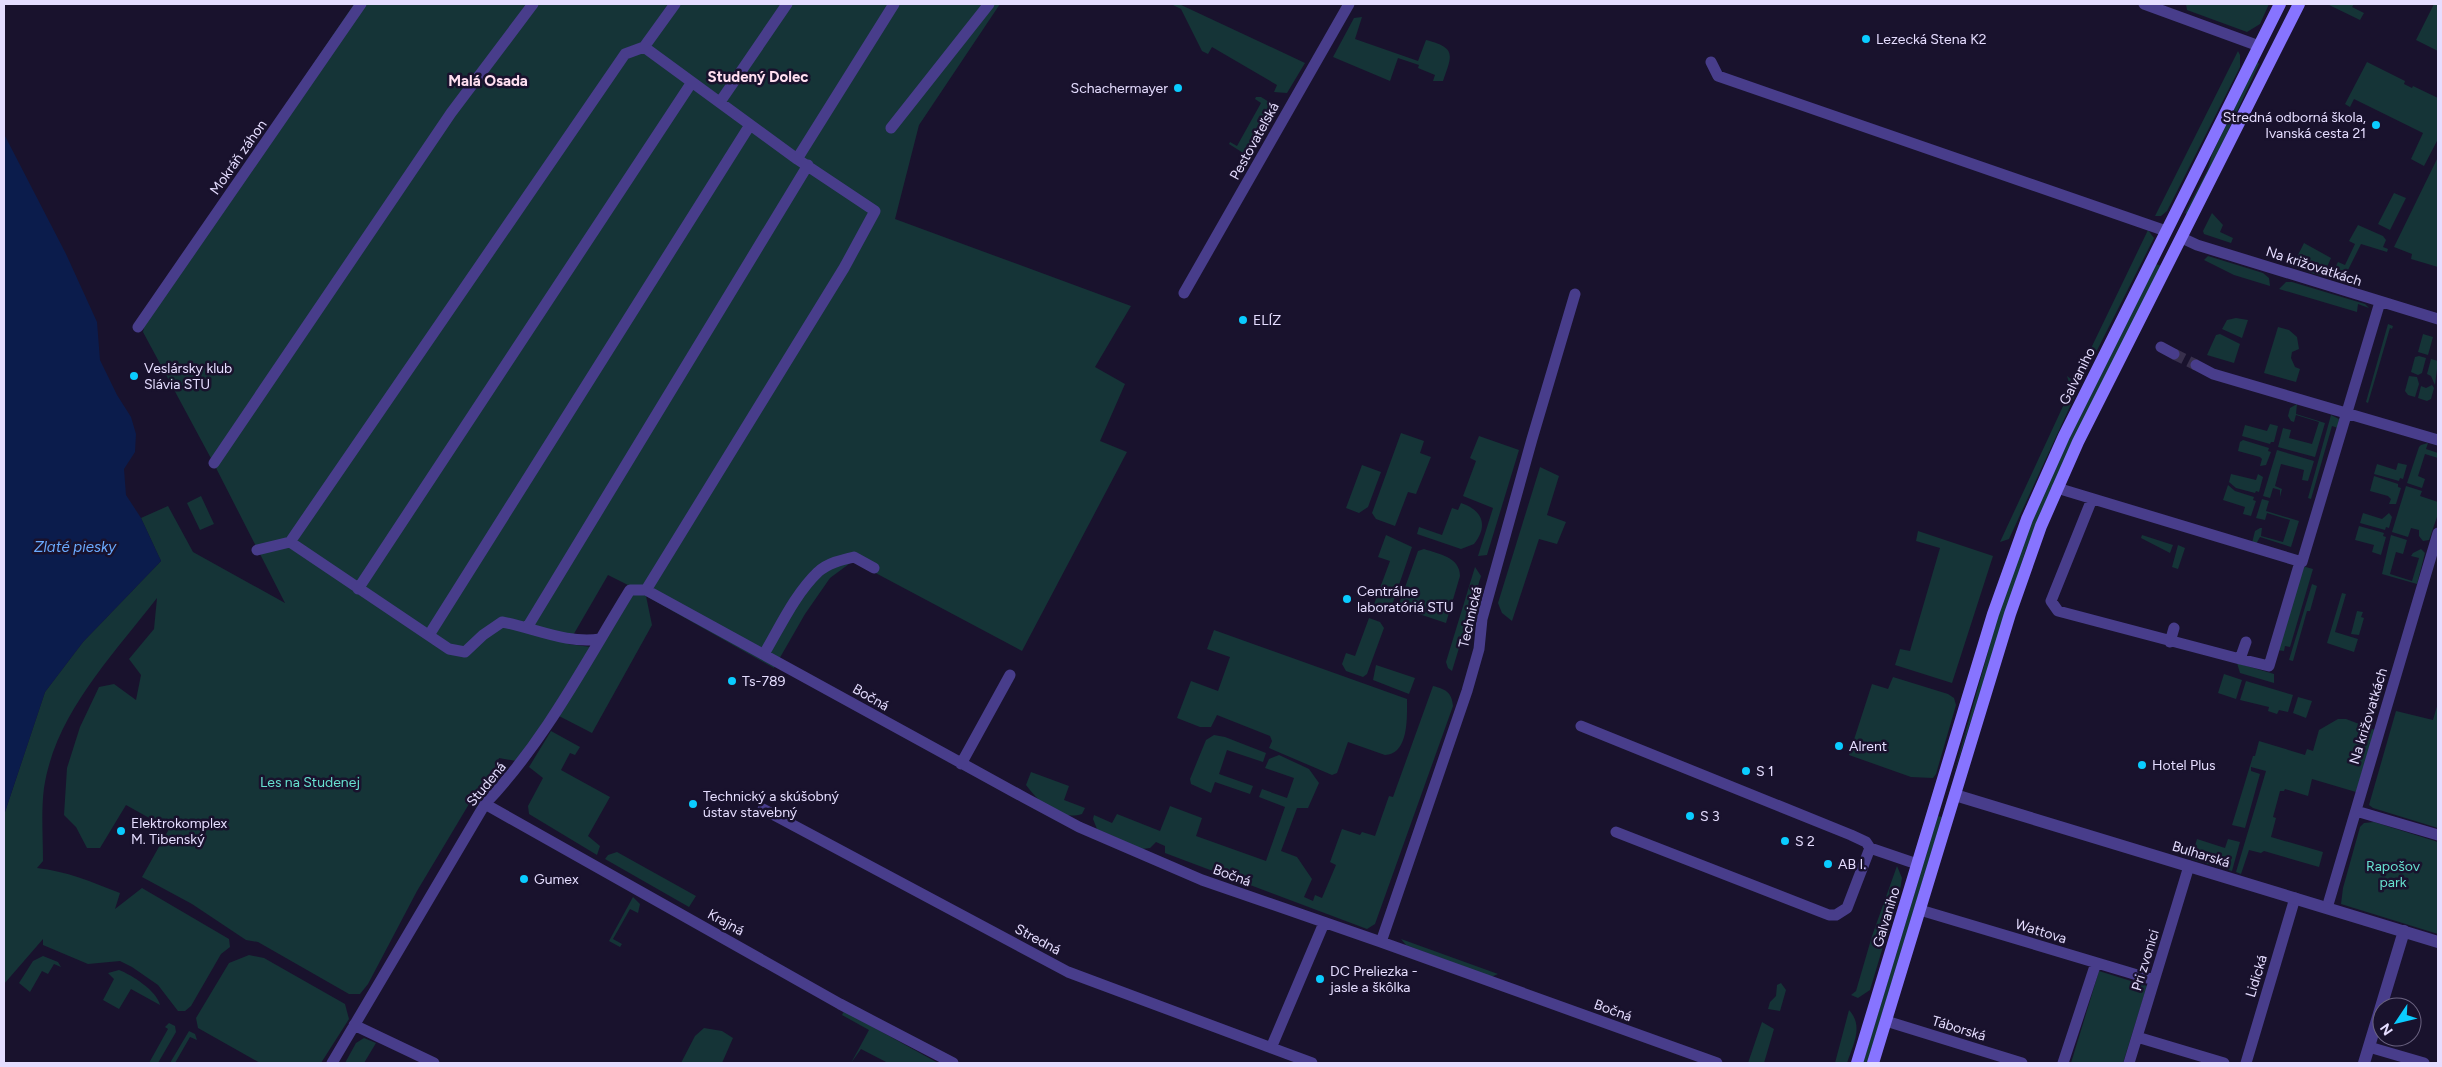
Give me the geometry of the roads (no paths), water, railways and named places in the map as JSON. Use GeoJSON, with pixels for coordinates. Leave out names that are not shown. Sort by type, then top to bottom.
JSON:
{"type":"FeatureCollection","features":[{"type":"Feature","properties":{"kind":"main road","name":"Galvaniho"},"geometry":{"type":"LineString","coordinates":[[1857,1063],[1993,614],[2027,519],[2064,436],[2280,4]]}},
{"type":"Feature","properties":{"kind":"main road"},"geometry":{"type":"LineString","coordinates":[[1873,1063],[2020,583],[2057,488],[2299,4]]}},
{"type":"Feature","properties":{"kind":"main road"},"geometry":{"type":"LineString","coordinates":[[2258,46],[2275,52]]}},
{"type":"Feature","properties":{"kind":"main road"},"geometry":{"type":"LineString","coordinates":[[2166,230],[2182,238]]}},
{"type":"Feature","properties":{"kind":"main road"},"geometry":{"type":"LineString","coordinates":[[1942,779],[1955,795]]}},
{"type":"Feature","properties":{"kind":"street","name":"Mokráň záhon"},"geometry":{"type":"LineString","coordinates":[[138,327],[361,4]]}},
{"type":"Feature","properties":{"kind":"street"},"geometry":{"type":"LineString","coordinates":[[214,463],[451,113],[533,4]]}},
{"type":"Feature","properties":{"kind":"street"},"geometry":{"type":"LineString","coordinates":[[257,550],[290,542],[625,54],[644,47],[675,4]]}},
{"type":"Feature","properties":{"kind":"street"},"geometry":{"type":"LineString","coordinates":[[720,102],[787,4]]}},
{"type":"Feature","properties":{"kind":"street"},"geometry":{"type":"LineString","coordinates":[[797,159],[894,4]]}},
{"type":"Feature","properties":{"kind":"street"},"geometry":{"type":"LineString","coordinates":[[891,128],[989,4]]}},
{"type":"Feature","properties":{"kind":"street","name":"Pestovateľská"},"geometry":{"type":"LineString","coordinates":[[1184,294],[1349,4]]}},
{"type":"Feature","properties":{"kind":"street"},"geometry":{"type":"LineString","coordinates":[[2144,4],[2258,46]]}},
{"type":"Feature","properties":{"kind":"street"},"geometry":{"type":"LineString","coordinates":[[644,47],[797,159],[875,211],[844,268],[646,590]]}},
{"type":"Feature","properties":{"kind":"street"},"geometry":{"type":"LineString","coordinates":[[1711,62],[1718,76],[2166,230]]}},
{"type":"Feature","properties":{"kind":"street"},"geometry":{"type":"LineString","coordinates":[[358,589],[692,82]]}},
{"type":"Feature","properties":{"kind":"street"},"geometry":{"type":"LineString","coordinates":[[429,634],[750,125]]}},
{"type":"Feature","properties":{"kind":"street"},"geometry":{"type":"LineString","coordinates":[[528,626],[808,165]]}},
{"type":"Feature","properties":{"kind":"street","name":"Na križovatkách"},"geometry":{"type":"LineString","coordinates":[[2182,238],[2197,245],[2438,320]]}},
{"type":"Feature","properties":{"kind":"street","name":"Technická"},"geometry":{"type":"LineString","coordinates":[[1381,942],[1467,691],[1479,649],[1482,619],[1575,294]]}},
{"type":"Feature","properties":{"kind":"street"},"geometry":{"type":"LineString","coordinates":[[2092,499],[2051,601],[2058,611],[2170,642],[2190,644],[2269,666],[2380,302]]}},
{"type":"Feature","properties":{"kind":"street"},"geometry":{"type":"LineString","coordinates":[[2161,347],[2174,354]]}},
{"type":"Feature","properties":{"kind":"street"},"geometry":{"type":"LineString","coordinates":[[2196,365],[2213,374],[2438,440]]}},
{"type":"Feature","properties":{"kind":"street"},"geometry":{"type":"LineString","coordinates":[[2057,488],[2301,562]]}},
{"type":"Feature","properties":{"kind":"street","name":"Na križovatkách"},"geometry":{"type":"LineString","coordinates":[[2327,908],[2438,533]]}},
{"type":"Feature","properties":{"kind":"street"},"geometry":{"type":"LineString","coordinates":[[290,542],[449,649],[465,652],[502,622],[528,626],[570,640],[582,642],[600,639]]}},
{"type":"Feature","properties":{"kind":"street"},"geometry":{"type":"LineString","coordinates":[[764,654],[796,602],[819,572],[836,562],[854,557],[874,568]]}},
{"type":"Feature","properties":{"kind":"street","name":"Bočná"},"geometry":{"type":"LineString","coordinates":[[630,590],[646,590],[1079,827],[1158,862],[1235,892],[1381,942],[1717,1063]]}},
{"type":"Feature","properties":{"kind":"street","name":"Studená"},"geometry":{"type":"LineString","coordinates":[[332,1063],[485,804],[511,777],[543,734],[630,590]]}},
{"type":"Feature","properties":{"kind":"street"},"geometry":{"type":"LineString","coordinates":[[2170,642],[2174,628]]}},
{"type":"Feature","properties":{"kind":"street"},"geometry":{"type":"LineString","coordinates":[[2240,659],[2246,642]]}},
{"type":"Feature","properties":{"kind":"street"},"geometry":{"type":"LineString","coordinates":[[961,764],[1010,675]]}},
{"type":"Feature","properties":{"kind":"street"},"geometry":{"type":"LineString","coordinates":[[1581,726],[1819,822],[1866,842],[1870,848],[1917,864]]}},
{"type":"Feature","properties":{"kind":"street","name":"Bulharská"},"geometry":{"type":"LineString","coordinates":[[1955,795],[2438,942]]}},
{"type":"Feature","properties":{"kind":"street","name":"Krajná"},"geometry":{"type":"LineString","coordinates":[[485,804],[840,1004],[953,1063]]}},
{"type":"Feature","properties":{"kind":"street","name":"Stredná"},"geometry":{"type":"LineString","coordinates":[[763,809],[1068,972],[1312,1063]]}},
{"type":"Feature","properties":{"kind":"street"},"geometry":{"type":"LineString","coordinates":[[2356,811],[2438,835]]}},
{"type":"Feature","properties":{"kind":"street"},"geometry":{"type":"LineString","coordinates":[[1616,832],[1829,915],[1836,915],[1847,908],[1870,848]]}},
{"type":"Feature","properties":{"kind":"street","name":"Pri zvonici"},"geometry":{"type":"LineString","coordinates":[[2129,1063],[2189,866]]}},
{"type":"Feature","properties":{"kind":"street","name":"Lidická"},"geometry":{"type":"LineString","coordinates":[[2246,1063],[2295,898]]}},
{"type":"Feature","properties":{"kind":"street","name":"Wattova"},"geometry":{"type":"LineString","coordinates":[[1920,910],[2154,980]]}},
{"type":"Feature","properties":{"kind":"street"},"geometry":{"type":"LineString","coordinates":[[1271,1048],[1324,923]]}},
{"type":"Feature","properties":{"kind":"street"},"geometry":{"type":"LineString","coordinates":[[2364,1063],[2404,932]]}},
{"type":"Feature","properties":{"kind":"street"},"geometry":{"type":"LineString","coordinates":[[2063,1063],[2096,962]]}},
{"type":"Feature","properties":{"kind":"street","name":"Táborská"},"geometry":{"type":"LineString","coordinates":[[1886,1021],[2022,1063]]}},
{"type":"Feature","properties":{"kind":"street"},"geometry":{"type":"LineString","coordinates":[[354,1026],[434,1063]]}},
{"type":"Feature","properties":{"kind":"street"},"geometry":{"type":"LineString","coordinates":[[2137,1037],[2224,1063]]}},
{"type":"Feature","properties":{"kind":"street"},"geometry":{"type":"LineString","coordinates":[[2369,1047],[2424,1063]]}},
{"type":"Feature","properties":{"kind":"water","name":"Zlaté piesky"},"geometry":{"type":"Polygon","coordinates":[[[4,134],[66,254],[97,322],[100,360],[117,395],[131,417],[136,434],[135,452],[124,469],[126,495],[141,518],[161,561],[83,642],[45,692],[4,815],[4,134]]]}},
{"type":"Feature","properties":{"kind":"tunnel"},"geometry":{"type":"LineString","coordinates":[[2174,354],[2196,365]]}},
{"type":"Feature","properties":{"kind":"place","name":"Lezecká Stena K2"},"geometry":{"type":"Point","coordinates":[1866,39]}},
{"type":"Feature","properties":{"kind":"place","name":"Schachermayer"},"geometry":{"type":"Point","coordinates":[1178,88]}},
{"type":"Feature","properties":{"kind":"place","name":"Stredná odborná škola, Ivanská cesta 21"},"geometry":{"type":"Point","coordinates":[2376,125]}},
{"type":"Feature","properties":{"kind":"place","name":"ELÍZ"},"geometry":{"type":"Point","coordinates":[1243,320]}},
{"type":"Feature","properties":{"kind":"place","name":"Veslársky klub Slávia STU"},"geometry":{"type":"Point","coordinates":[134,376]}},
{"type":"Feature","properties":{"kind":"place","name":"Centrálne laboratóriá STU"},"geometry":{"type":"Point","coordinates":[1347,599]}},
{"type":"Feature","properties":{"kind":"place","name":"Ts-789"},"geometry":{"type":"Point","coordinates":[732,681]}},
{"type":"Feature","properties":{"kind":"place","name":"Alrent"},"geometry":{"type":"Point","coordinates":[1839,746]}},
{"type":"Feature","properties":{"kind":"place","name":"Hotel Plus"},"geometry":{"type":"Point","coordinates":[2142,765]}},
{"type":"Feature","properties":{"kind":"place","name":"S 1"},"geometry":{"type":"Point","coordinates":[1746,771]}},
{"type":"Feature","properties":{"kind":"place","name":"Technický a skúšobný ústav stavebný"},"geometry":{"type":"Point","coordinates":[693,804]}},
{"type":"Feature","properties":{"kind":"place","name":"S 3"},"geometry":{"type":"Point","coordinates":[1690,816]}},
{"type":"Feature","properties":{"kind":"place","name":"Elektrokomplex M. Tibenský"},"geometry":{"type":"Point","coordinates":[121,831]}},
{"type":"Feature","properties":{"kind":"place","name":"S 2"},"geometry":{"type":"Point","coordinates":[1785,841]}},
{"type":"Feature","properties":{"kind":"place","name":"AB I."},"geometry":{"type":"Point","coordinates":[1828,864]}},
{"type":"Feature","properties":{"kind":"place","name":"Gumex"},"geometry":{"type":"Point","coordinates":[524,879]}},
{"type":"Feature","properties":{"kind":"place","name":"DC Preliezka - jasle a škôlka"},"geometry":{"type":"Point","coordinates":[1320,979]}},
{"type":"Feature","properties":{"kind":"district","name":"Studený Dolec"},"geometry":{"type":"Point","coordinates":[758,77]}},
{"type":"Feature","properties":{"kind":"district","name":"Malá Osada"},"geometry":{"type":"Point","coordinates":[488,81]}},
{"type":"Feature","properties":{"kind":"park label","name":"Les na Studenej"},"geometry":{"type":"Point","coordinates":[310,782]}},
{"type":"Feature","properties":{"kind":"park label","name":"Rapošov park"},"geometry":{"type":"Point","coordinates":[2393,874]}}]}
